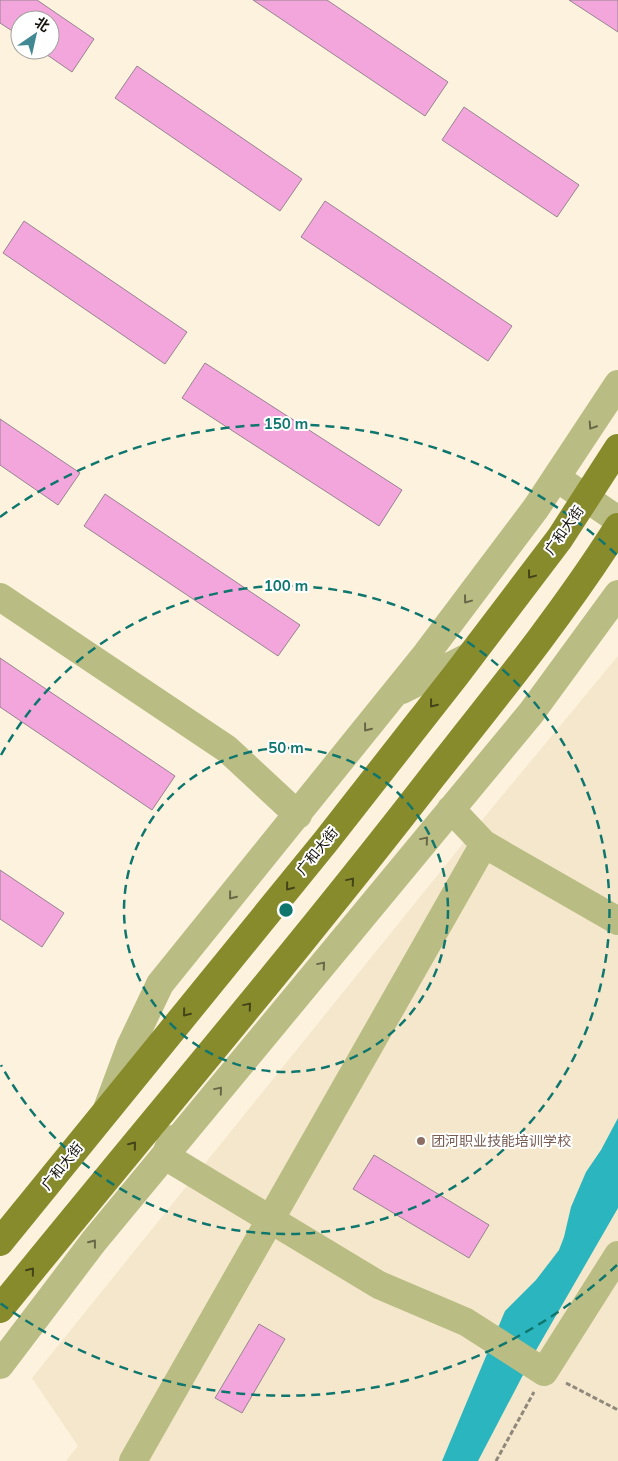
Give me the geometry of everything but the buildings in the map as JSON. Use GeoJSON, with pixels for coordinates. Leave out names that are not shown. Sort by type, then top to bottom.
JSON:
{"type":"FeatureCollection","features":[{"type":"Feature","properties":{"kind":"main road","name":"广和大街"},"geometry":{"type":"LineString","coordinates":[[0,1242],[326,840],[470,656],[560,538],[618,448]]}},
{"type":"Feature","properties":{"kind":"main road"},"geometry":{"type":"LineString","coordinates":[[0,1309],[360,871],[596,561],[618,527]]}},
{"type":"Feature","properties":{"kind":"street"},"geometry":{"type":"LineString","coordinates":[[105,1113],[130,1046],[160,984],[394,694],[557,478],[618,384]]}},
{"type":"Feature","properties":{"kind":"street"},"geometry":{"type":"LineString","coordinates":[[557,478],[618,520]]}},
{"type":"Feature","properties":{"kind":"street"},"geometry":{"type":"LineString","coordinates":[[0,1365],[94,1241],[531,713],[618,594]]}},
{"type":"Feature","properties":{"kind":"street"},"geometry":{"type":"LineString","coordinates":[[0,596],[227,749],[298,815]]}},
{"type":"Feature","properties":{"kind":"street"},"geometry":{"type":"LineString","coordinates":[[394,694],[470,656]]}},
{"type":"Feature","properties":{"kind":"street"},"geometry":{"type":"LineString","coordinates":[[451,809],[484,844],[618,921]]}},
{"type":"Feature","properties":{"kind":"street"},"geometry":{"type":"LineString","coordinates":[[133,1461],[484,844]]}},
{"type":"Feature","properties":{"kind":"street"},"geometry":{"type":"LineString","coordinates":[[165,1156],[206,1057]]}},
{"type":"Feature","properties":{"kind":"street"},"geometry":{"type":"LineString","coordinates":[[165,1156],[378,1285],[466,1322],[540,1369],[618,1255]]}},
{"type":"Feature","properties":{"kind":"path"},"geometry":{"type":"LineString","coordinates":[[496,1461],[540,1369],[618,1410]]}},
{"type":"Feature","properties":{"kind":"shaded area","name":"团河职业技能培训学校"},"geometry":{"type":"Polygon","coordinates":[[[618,656],[618,1461],[66,1461],[78,1446],[32,1378],[478,825],[618,656]]]}},
{"type":"Feature","properties":{"kind":"water"},"geometry":{"type":"Polygon","coordinates":[[[618,1118],[618,1208],[535,1352],[478,1461],[442,1461],[505,1311],[536,1280],[559,1250],[571,1207],[586,1172],[601,1150],[618,1118]]]}},
{"type":"Feature","properties":{"kind":"place","name":"团河职业技能培训学校"},"geometry":{"type":"Point","coordinates":[421,1141]}}]}
